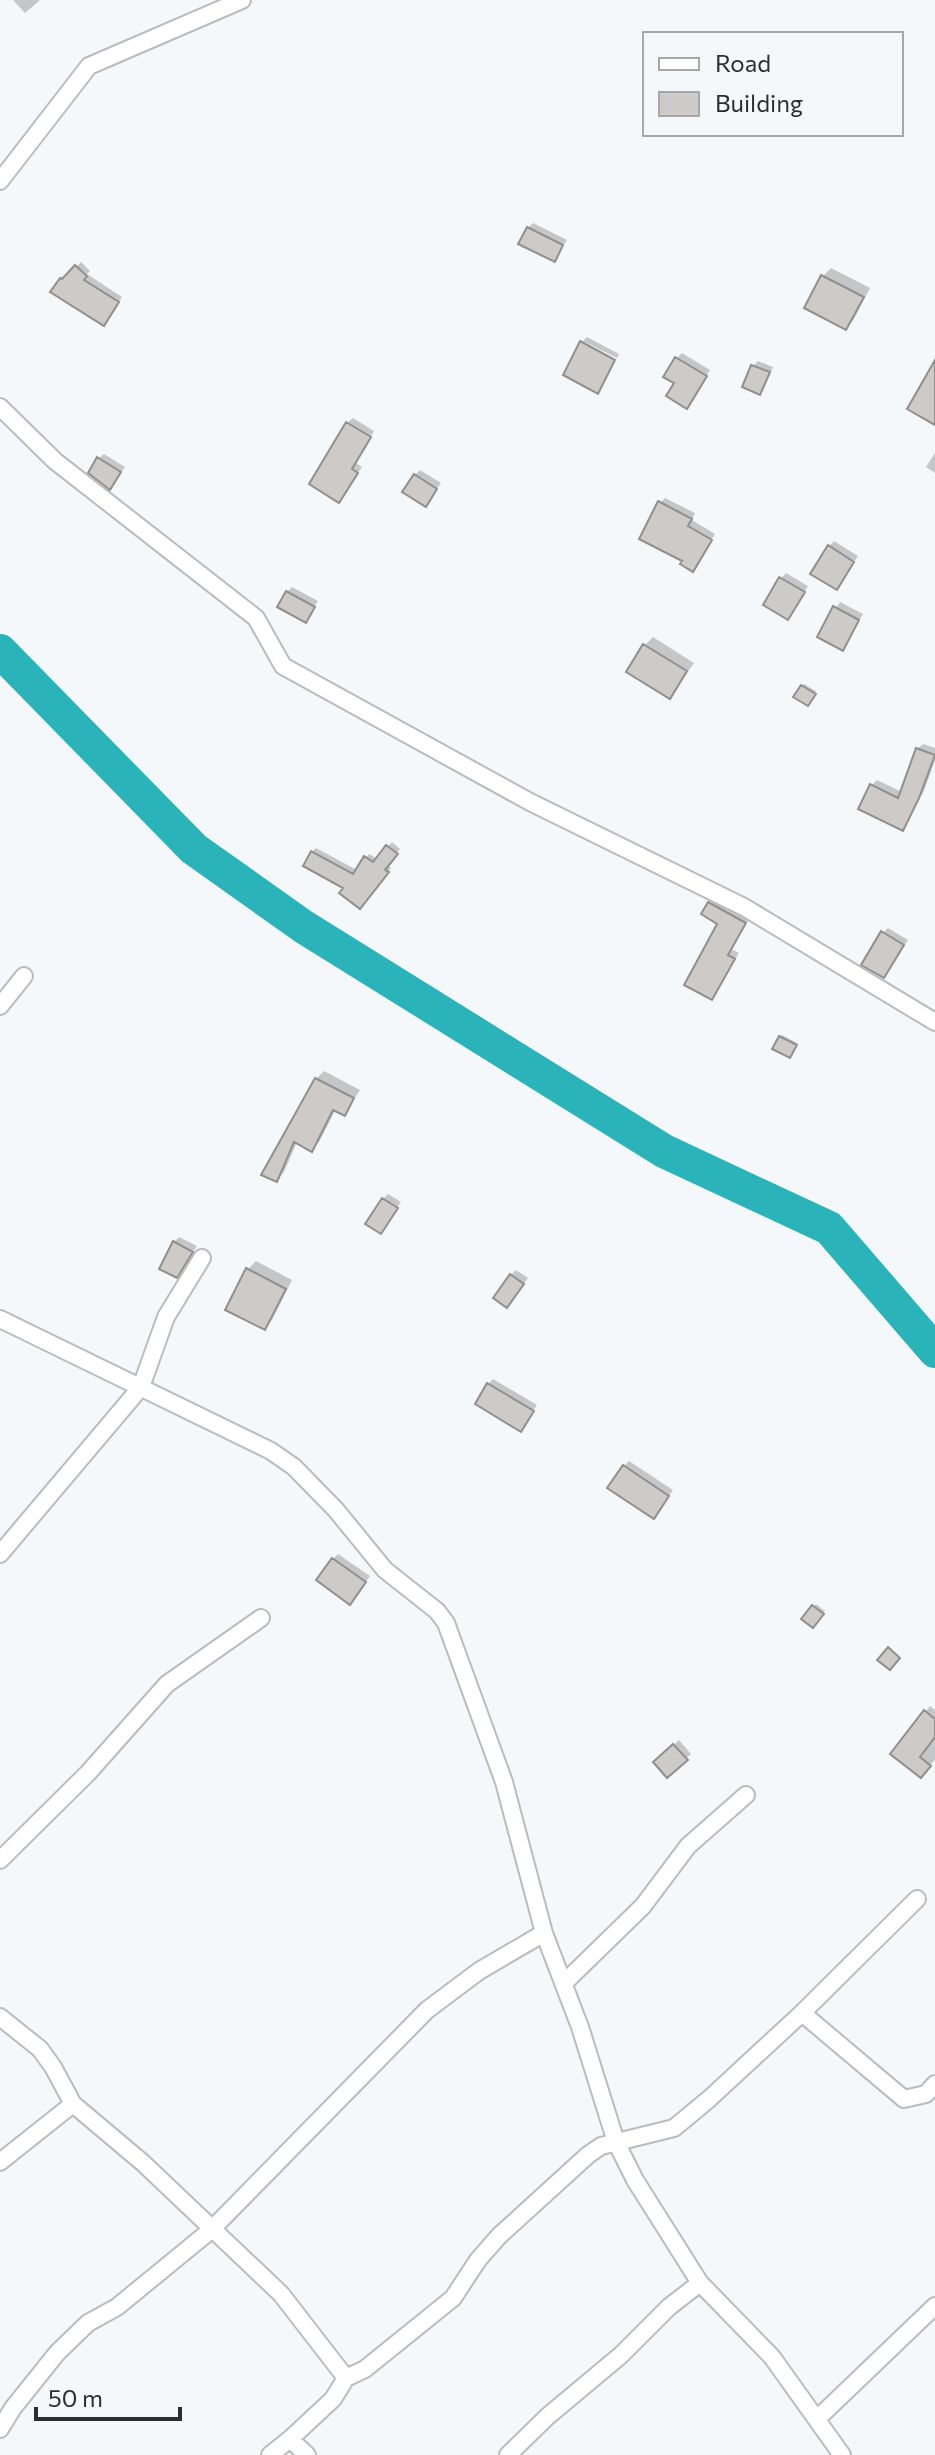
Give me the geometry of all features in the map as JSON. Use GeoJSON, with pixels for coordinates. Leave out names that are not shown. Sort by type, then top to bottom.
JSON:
{"type":"FeatureCollection","features":[{"type":"Feature","properties":{"kind":"street"},"geometry":{"type":"LineString","coordinates":[[0,181],[89,66],[242,0]]}},
{"type":"Feature","properties":{"kind":"street"},"geometry":{"type":"LineString","coordinates":[[0,407],[55,461],[256,618],[283,666],[530,802],[744,907],[935,1022]]}},
{"type":"Feature","properties":{"kind":"street"},"geometry":{"type":"LineString","coordinates":[[0,1006],[24,976]]}},
{"type":"Feature","properties":{"kind":"street"},"geometry":{"type":"LineString","coordinates":[[0,1554],[141,1387],[166,1317],[202,1258]]}},
{"type":"Feature","properties":{"kind":"street"},"geometry":{"type":"LineString","coordinates":[[0,1319],[271,1451],[294,1467],[336,1510],[385,1570],[437,1611],[454,1641],[504,1782],[544,1933],[564,1983],[616,2142],[643,2193],[700,2283],[772,2357],[842,2455]]}},
{"type":"Feature","properties":{"kind":"street"},"geometry":{"type":"LineString","coordinates":[[0,1860],[88,1773],[167,1684],[261,1618]]}},
{"type":"Feature","properties":{"kind":"street"},"geometry":{"type":"LineString","coordinates":[[564,1983],[643,1906],[688,1846],[746,1795]]}},
{"type":"Feature","properties":{"kind":"street"},"geometry":{"type":"LineString","coordinates":[[270,2455],[333,2399],[346,2378],[365,2369],[453,2298],[478,2260],[499,2236],[588,2155],[601,2146],[674,2128],[802,2013],[917,1899]]}},
{"type":"Feature","properties":{"kind":"street"},"geometry":{"type":"LineString","coordinates":[[0,2429],[57,2353],[88,2323],[117,2307],[211,2230],[427,2010],[479,1971],[544,1933]]}},
{"type":"Feature","properties":{"kind":"street"},"geometry":{"type":"LineString","coordinates":[[802,2013],[904,2099],[926,2094],[935,2084]]}},
{"type":"Feature","properties":{"kind":"street"},"geometry":{"type":"LineString","coordinates":[[0,2017],[40,2049],[73,2104],[143,2163],[281,2294],[346,2378]]}},
{"type":"Feature","properties":{"kind":"street"},"geometry":{"type":"LineString","coordinates":[[0,2162],[73,2104]]}},
{"type":"Feature","properties":{"kind":"street"},"geometry":{"type":"LineString","coordinates":[[508,2455],[548,2416],[621,2355],[669,2307],[700,2283]]}},
{"type":"Feature","properties":{"kind":"street"},"geometry":{"type":"LineString","coordinates":[[818,2418],[935,2306]]}},
{"type":"Feature","properties":{"kind":"street"},"geometry":{"type":"LineString","coordinates":[[290,2439],[307,2455]]}},
{"type":"Feature","properties":{"kind":"building"},"geometry":{"type":"Polygon","coordinates":[[[527,227],[563,245],[555,262],[518,244],[527,227]]]}},
{"type":"Feature","properties":{"kind":"building"},"geometry":{"type":"Polygon","coordinates":[[[75,265],[87,276],[84,280],[119,302],[104,326],[50,292],[75,265]]]}},
{"type":"Feature","properties":{"kind":"building"},"geometry":{"type":"Polygon","coordinates":[[[821,275],[864,297],[846,330],[804,308],[821,275]]]}},
{"type":"Feature","properties":{"kind":"building"},"geometry":{"type":"Polygon","coordinates":[[[580,341],[615,360],[598,394],[563,375],[580,341]]]}},
{"type":"Feature","properties":{"kind":"building"},"geometry":{"type":"Polygon","coordinates":[[[675,357],[707,376],[687,409],[666,396],[674,383],[663,377],[675,357]]]}},
{"type":"Feature","properties":{"kind":"building"},"geometry":{"type":"Polygon","coordinates":[[[935,360],[935,425],[907,409],[935,360]]]}},
{"type":"Feature","properties":{"kind":"building"},"geometry":{"type":"Polygon","coordinates":[[[751,365],[770,372],[760,395],[742,387],[751,365]]]}},
{"type":"Feature","properties":{"kind":"building"},"geometry":{"type":"Polygon","coordinates":[[[346,422],[371,437],[352,469],[358,473],[339,503],[309,484],[346,422]]]}},
{"type":"Feature","properties":{"kind":"building"},"geometry":{"type":"Polygon","coordinates":[[[97,457],[121,472],[110,490],[88,473],[97,457]]]}},
{"type":"Feature","properties":{"kind":"building"},"geometry":{"type":"Polygon","coordinates":[[[414,474],[437,489],[426,507],[402,492],[414,474]]]}},
{"type":"Feature","properties":{"kind":"building"},"geometry":{"type":"Polygon","coordinates":[[[658,501],[692,519],[688,526],[712,540],[693,572],[680,564],[682,561],[639,539],[658,501]]]}},
{"type":"Feature","properties":{"kind":"building"},"geometry":{"type":"Polygon","coordinates":[[[828,545],[854,562],[837,590],[810,574],[828,545]]]}},
{"type":"Feature","properties":{"kind":"building"},"geometry":{"type":"Polygon","coordinates":[[[779,577],[805,592],[788,620],[763,605],[779,577]]]}},
{"type":"Feature","properties":{"kind":"building"},"geometry":{"type":"Polygon","coordinates":[[[286,591],[315,607],[306,623],[277,607],[286,591]]]}},
{"type":"Feature","properties":{"kind":"building"},"geometry":{"type":"Polygon","coordinates":[[[833,606],[859,620],[843,651],[817,637],[833,606]]]}},
{"type":"Feature","properties":{"kind":"building"},"geometry":{"type":"Polygon","coordinates":[[[643,644],[687,671],[670,699],[626,672],[643,644]]]}},
{"type":"Feature","properties":{"kind":"building"},"geometry":{"type":"Polygon","coordinates":[[[801,685],[816,694],[808,706],[793,697],[801,685]]]}},
{"type":"Feature","properties":{"kind":"building"},"geometry":{"type":"Polygon","coordinates":[[[916,748],[935,755],[903,831],[858,809],[870,784],[898,798],[916,748]]]}},
{"type":"Feature","properties":{"kind":"building"},"geometry":{"type":"Polygon","coordinates":[[[386,845],[398,854],[385,870],[389,872],[360,909],[339,893],[343,888],[303,866],[311,851],[353,874],[364,856],[373,862],[386,845]]]}},
{"type":"Feature","properties":{"kind":"building"},"geometry":{"type":"Polygon","coordinates":[[[708,902],[746,923],[728,955],[735,959],[712,1000],[684,985],[717,924],[701,914],[708,902]]]}},
{"type":"Feature","properties":{"kind":"building"},"geometry":{"type":"Polygon","coordinates":[[[881,931],[904,945],[884,978],[861,965],[881,931]]]}},
{"type":"Feature","properties":{"kind":"building"},"geometry":{"type":"Polygon","coordinates":[[[779,1036],[797,1045],[790,1058],[772,1049],[779,1036]]]}},
{"type":"Feature","properties":{"kind":"building"},"geometry":{"type":"Polygon","coordinates":[[[315,1078],[354,1098],[345,1116],[333,1110],[312,1152],[294,1142],[277,1182],[261,1175],[315,1078]]]}},
{"type":"Feature","properties":{"kind":"building"},"geometry":{"type":"Polygon","coordinates":[[[382,1198],[398,1208],[381,1234],[365,1224],[382,1198]]]}},
{"type":"Feature","properties":{"kind":"building"},"geometry":{"type":"Polygon","coordinates":[[[173,1241],[193,1252],[177,1278],[159,1269],[173,1241]]]}},
{"type":"Feature","properties":{"kind":"building"},"geometry":{"type":"Polygon","coordinates":[[[246,1268],[286,1289],[265,1330],[225,1310],[246,1268]]]}},
{"type":"Feature","properties":{"kind":"building"},"geometry":{"type":"Polygon","coordinates":[[[510,1274],[524,1284],[507,1308],[493,1298],[510,1274]]]}},
{"type":"Feature","properties":{"kind":"building"},"geometry":{"type":"Polygon","coordinates":[[[487,1383],[534,1411],[521,1432],[475,1404],[487,1383]]]}},
{"type":"Feature","properties":{"kind":"building"},"geometry":{"type":"Polygon","coordinates":[[[623,1465],[669,1496],[654,1519],[607,1488],[623,1465]]]}},
{"type":"Feature","properties":{"kind":"building"},"geometry":{"type":"Polygon","coordinates":[[[332,1558],[366,1582],[350,1605],[316,1580],[332,1558]]]}},
{"type":"Feature","properties":{"kind":"building"},"geometry":{"type":"Polygon","coordinates":[[[812,1605],[824,1614],[813,1628],[801,1619],[812,1605]]]}},
{"type":"Feature","properties":{"kind":"building"},"geometry":{"type":"Polygon","coordinates":[[[888,1647],[900,1658],[890,1670],[877,1660],[888,1647]]]}},
{"type":"Feature","properties":{"kind":"building"},"geometry":{"type":"Polygon","coordinates":[[[924,1710],[935,1719],[935,1737],[920,1757],[931,1766],[921,1778],[890,1754],[924,1710]]]}},
{"type":"Feature","properties":{"kind":"building"},"geometry":{"type":"Polygon","coordinates":[[[673,1744],[688,1760],[667,1778],[653,1762],[673,1744]]]}},
{"type":"Feature","properties":{"kind":"waterway"},"geometry":{"type":"LineString","coordinates":[[0,651],[194,849],[304,927],[664,1151],[829,1228],[935,1351]]}}]}
